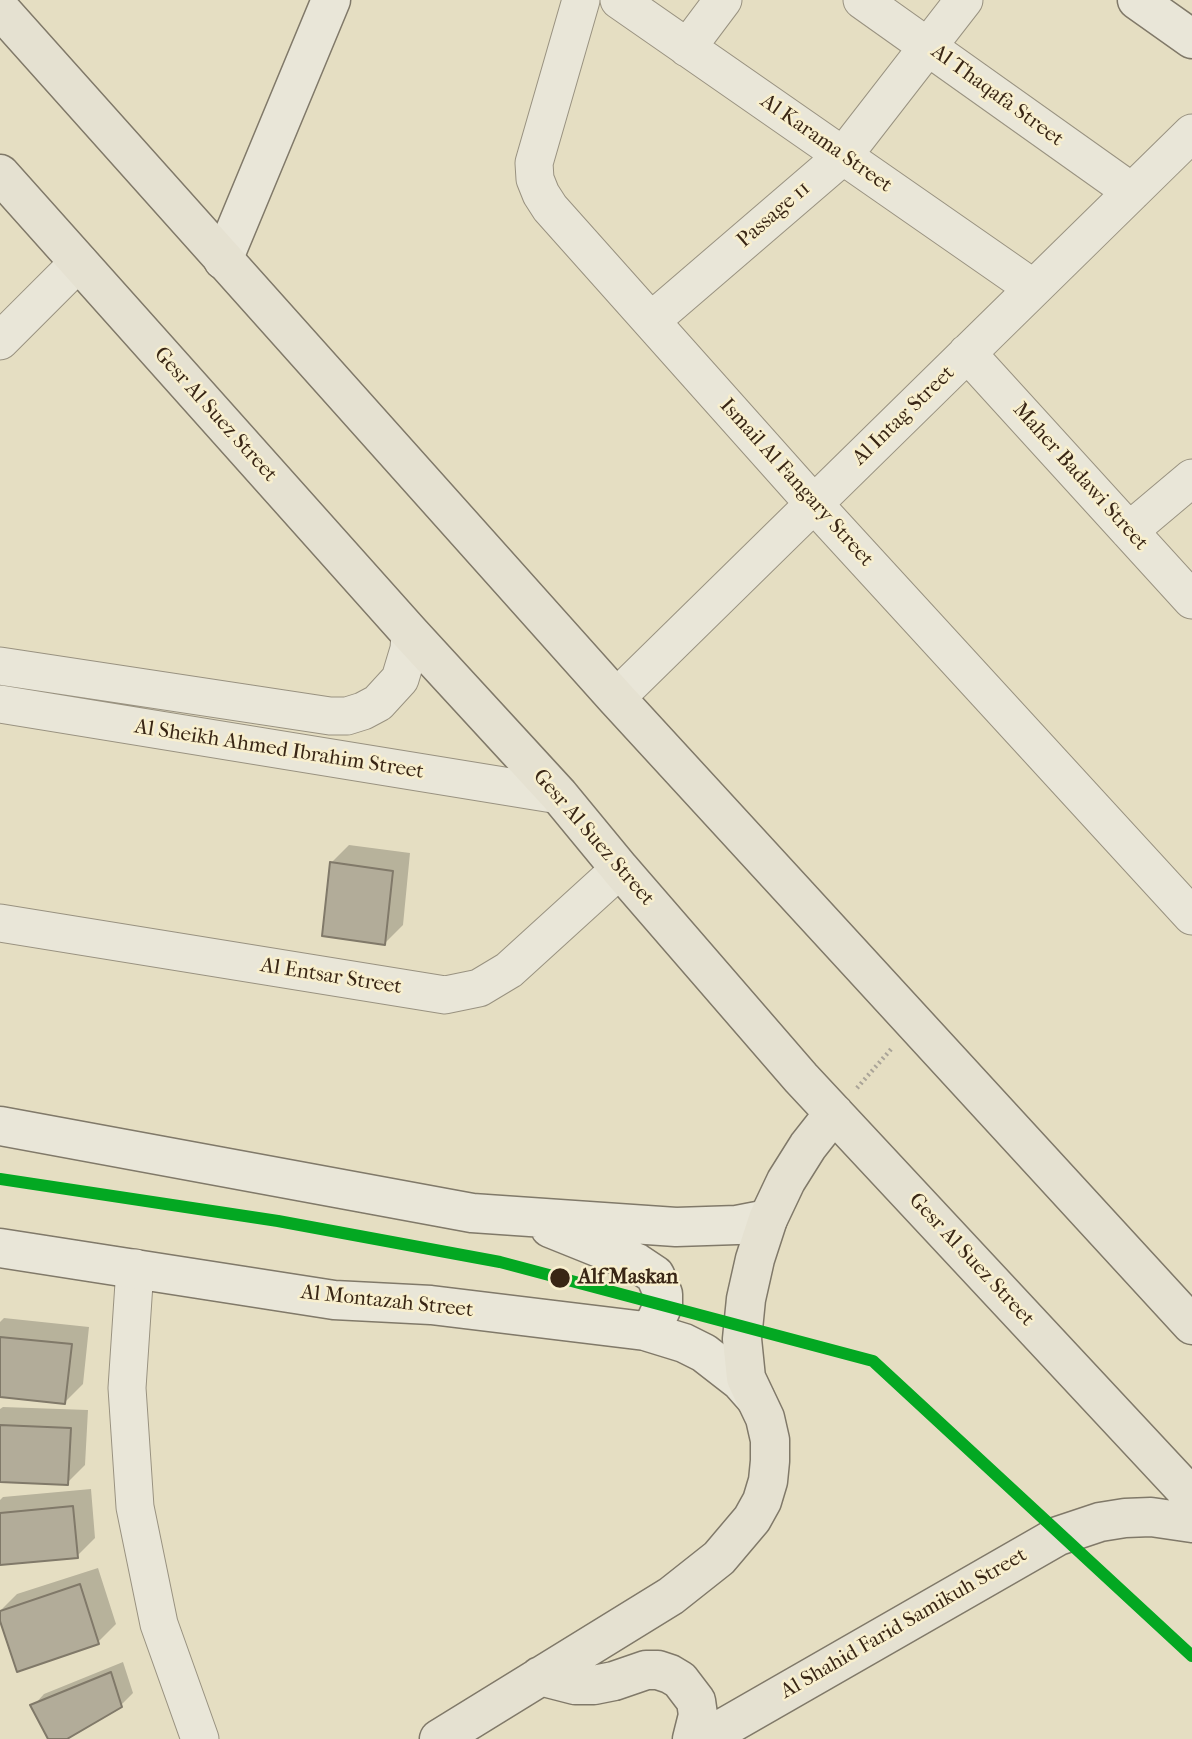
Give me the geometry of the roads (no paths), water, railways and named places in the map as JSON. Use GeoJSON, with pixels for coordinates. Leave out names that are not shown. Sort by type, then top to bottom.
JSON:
{"type":"FeatureCollection","features":[{"type":"Feature","properties":{"kind":"main road"},"geometry":{"type":"LineString","coordinates":[[0,9],[616,698],[1192,1325]]}},
{"type":"Feature","properties":{"kind":"main road","name":"Gesr Al Suez Street"},"geometry":{"type":"LineString","coordinates":[[0,173],[410,634],[558,795],[801,1078],[1192,1497]]}},
{"type":"Feature","properties":{"kind":"main road"},"geometry":{"type":"LineString","coordinates":[[439,1739],[671,1596],[719,1558],[752,1519],[762,1501],[771,1461],[765,1418],[746,1378],[742,1339],[746,1299],[768,1219],[800,1157],[834,1112]]}},
{"type":"Feature","properties":{"kind":"main road","name":"Al Shahid Farid Samikuh Street"},"geometry":{"type":"LineString","coordinates":[[704,1739],[1058,1536],[1100,1522],[1125,1518],[1152,1517],[1192,1523]]}},
{"type":"Feature","properties":{"kind":"main road"},"geometry":{"type":"LineString","coordinates":[[540,1676],[575,1685],[594,1685],[646,1671],[658,1670],[670,1674],[681,1679],[696,1701],[698,1715],[692,1739]]}},
{"type":"Feature","properties":{"kind":"street","name":"Ismail Al Fangary Street"},"geometry":{"type":"LineString","coordinates":[[581,0],[534,163],[535,179],[550,208],[814,504],[1192,916]]}},
{"type":"Feature","properties":{"kind":"street","name":"Al Karama Street"},"geometry":{"type":"LineString","coordinates":[[619,0],[1033,288]]}},
{"type":"Feature","properties":{"kind":"street"},"geometry":{"type":"LineString","coordinates":[[687,48],[723,0]]}},
{"type":"Feature","properties":{"kind":"street","name":"Al Thaqafa Street"},"geometry":{"type":"LineString","coordinates":[[862,0],[1132,192]]}},
{"type":"Feature","properties":{"kind":"street","name":"Passage 11"},"geometry":{"type":"LineString","coordinates":[[651,321],[843,156],[964,0]]}},
{"type":"Feature","properties":{"kind":"street"},"geometry":{"type":"LineString","coordinates":[[1137,0],[1192,39]]}},
{"type":"Feature","properties":{"kind":"street"},"geometry":{"type":"LineString","coordinates":[[223,260],[328,2]]}},
{"type":"Feature","properties":{"kind":"street","name":"Al Intag Street"},"geometry":{"type":"LineString","coordinates":[[616,698],[1192,133]]}},
{"type":"Feature","properties":{"kind":"street"},"geometry":{"type":"LineString","coordinates":[[0,341],[79,262]]}},
{"type":"Feature","properties":{"kind":"street","name":"Maher Badawi Street"},"geometry":{"type":"LineString","coordinates":[[967,354],[1192,600]]}},
{"type":"Feature","properties":{"kind":"street"},"geometry":{"type":"LineString","coordinates":[[1129,531],[1192,478]]}},
{"type":"Feature","properties":{"kind":"street","name":"Al Sheikh Ahmed Ibrahim Street"},"geometry":{"type":"LineString","coordinates":[[0,666],[330,716],[346,716],[378,703],[400,679],[409,649],[410,634]]}},
{"type":"Feature","properties":{"kind":"street","name":"Al Sheikh Ahmed Ibrahim Street"},"geometry":{"type":"LineString","coordinates":[[0,704],[558,795]]}},
{"type":"Feature","properties":{"kind":"street"},"geometry":{"type":"LineString","coordinates":[[346,716],[363,730],[367,741],[367,753],[363,763]]}},
{"type":"Feature","properties":{"kind":"street","name":"Al Entsar Street"},"geometry":{"type":"LineString","coordinates":[[0,923],[445,995],[479,988],[509,970],[620,869]]}},
{"type":"Feature","properties":{"kind":"street"},"geometry":{"type":"LineString","coordinates":[[0,1126],[435,1208],[676,1227],[737,1225],[768,1219]]}},
{"type":"Feature","properties":{"kind":"street"},"geometry":{"type":"LineString","coordinates":[[525,1217],[637,1263],[655,1275],[663,1294],[663,1305],[654,1325],[645,1331]]}},
{"type":"Feature","properties":{"kind":"street","name":"Al Montazah Street"},"geometry":{"type":"LineString","coordinates":[[0,1248],[334,1300],[431,1305],[645,1331],[684,1343],[704,1353],[740,1381],[755,1398]]}},
{"type":"Feature","properties":{"kind":"street"},"geometry":{"type":"LineString","coordinates":[[135,1268],[127,1388],[135,1507],[159,1624],[201,1739]]}},
{"type":"Feature","properties":{"kind":"place","name":"Alf Maskan"},"geometry":{"type":"Point","coordinates":[560,1278]}}]}
